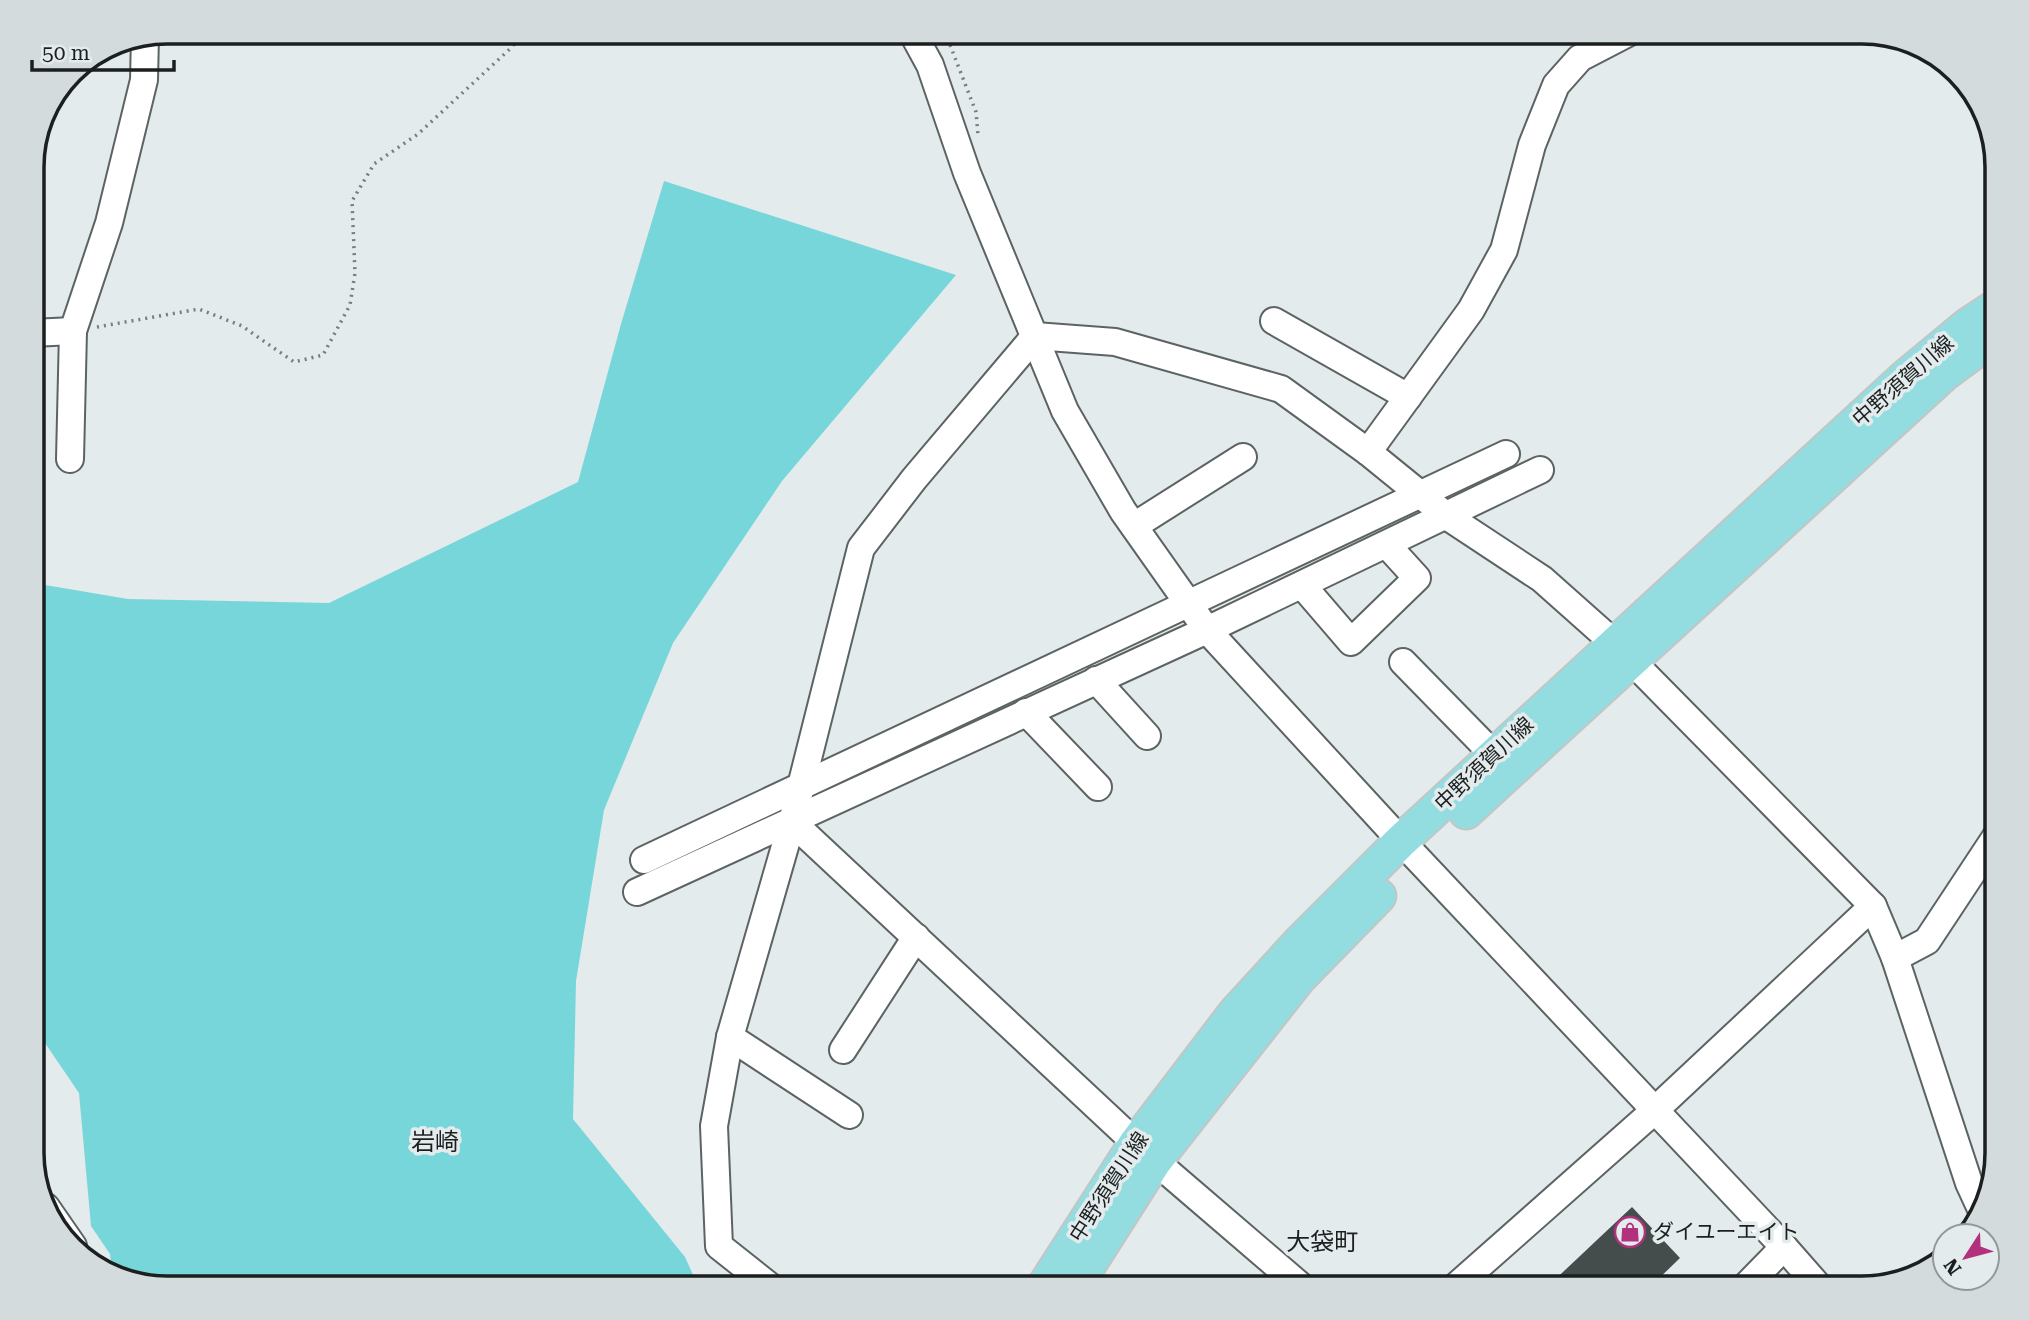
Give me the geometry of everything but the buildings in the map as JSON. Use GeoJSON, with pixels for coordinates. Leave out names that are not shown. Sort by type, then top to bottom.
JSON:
{"type":"FeatureCollection","features":[{"type":"Feature","properties":{"kind":"main road","name":"中野須賀川線"},"geometry":{"type":"LineString","coordinates":[[1408,849],[1494,755],[1623,653],[1904,378],[1985,314]]}},
{"type":"Feature","properties":{"kind":"main road","name":"中野須賀川線"},"geometry":{"type":"LineString","coordinates":[[1053,1276],[1146,1152],[1235,1013],[1408,849],[1623,653],[1943,375],[1985,344]]}},
{"type":"Feature","properties":{"kind":"main road","name":"中野須賀川線"},"geometry":{"type":"LineString","coordinates":[[1081,1276],[1146,1152]]}},
{"type":"Feature","properties":{"kind":"street"},"geometry":{"type":"LineString","coordinates":[[919,44],[930,65],[967,173],[1065,411],[1134,526],[1207,630],[1408,849],[1809,1276]]}},
{"type":"Feature","properties":{"kind":"street"},"geometry":{"type":"LineString","coordinates":[[1368,452],[1471,310],[1504,250],[1532,145],[1556,85],[1580,58],[1607,44]]}},
{"type":"Feature","properties":{"kind":"street"},"geometry":{"type":"LineString","coordinates":[[70,459],[73,331],[109,223],[144,80],[145,46]]}},
{"type":"Feature","properties":{"kind":"street"},"geometry":{"type":"LineString","coordinates":[[1274,321],[1408,397]]}},
{"type":"Feature","properties":{"kind":"street"},"geometry":{"type":"LineString","coordinates":[[44,332],[73,331]]}},
{"type":"Feature","properties":{"kind":"street"},"geometry":{"type":"LineString","coordinates":[[1035,335],[1115,342],[1280,389],[1368,452],[1448,517],[1542,579],[1623,653],[1873,906],[1895,958],[1976,1199]]}},
{"type":"Feature","properties":{"kind":"street"},"geometry":{"type":"LineString","coordinates":[[756,1276],[719,1246],[714,1126],[730,1037],[792,822],[862,548],[914,479],[1035,335]]}},
{"type":"Feature","properties":{"kind":"street"},"geometry":{"type":"LineString","coordinates":[[644,860],[1506,454]]}},
{"type":"Feature","properties":{"kind":"street"},"geometry":{"type":"LineString","coordinates":[[1134,526],[1243,457]]}},
{"type":"Feature","properties":{"kind":"street"},"geometry":{"type":"LineString","coordinates":[[637,892],[792,822],[807,811],[1207,630],[1448,517],[1540,470]]}},
{"type":"Feature","properties":{"kind":"street"},"geometry":{"type":"LineString","coordinates":[[1302,585],[1351,642],[1417,578],[1387,545]]}},
{"type":"Feature","properties":{"kind":"street"},"geometry":{"type":"LineString","coordinates":[[1403,662],[1494,755]]}},
{"type":"Feature","properties":{"kind":"street"},"geometry":{"type":"LineString","coordinates":[[1096,680],[1147,736]]}},
{"type":"Feature","properties":{"kind":"street"},"geometry":{"type":"LineString","coordinates":[[1026,712],[1098,787]]}},
{"type":"Feature","properties":{"kind":"street"},"geometry":{"type":"LineString","coordinates":[[792,822],[1146,1152],[1288,1276]]}},
{"type":"Feature","properties":{"kind":"street"},"geometry":{"type":"LineString","coordinates":[[1895,958],[1927,942],[1985,853]]}},
{"type":"Feature","properties":{"kind":"street"},"geometry":{"type":"LineString","coordinates":[[1469,1276],[1654,1111],[1873,906]]}},
{"type":"Feature","properties":{"kind":"street"},"geometry":{"type":"LineString","coordinates":[[843,1050],[916,937]]}},
{"type":"Feature","properties":{"kind":"street"},"geometry":{"type":"LineString","coordinates":[[730,1037],[849,1115]]}},
{"type":"Feature","properties":{"kind":"street"},"geometry":{"type":"LineString","coordinates":[[1756,1276],[1784,1247]]}},
{"type":"Feature","properties":{"kind":"path"},"geometry":{"type":"LineString","coordinates":[[73,331],[200,309],[242,326],[294,362],[323,355],[350,305],[355,273],[352,201],[374,164],[418,134],[514,44]]}},
{"type":"Feature","properties":{"kind":"shaded area"},"geometry":{"type":"Polygon","coordinates":[[[664,181],[956,275],[782,481],[673,643],[604,810],[576,981],[573,1119],[685,1257],[694,1276],[159,1276],[127,1270],[112,1264],[110,1254],[91,1226],[79,1093],[44,1042],[44,583],[128,599],[329,603],[578,482],[664,181]]]}},
{"type":"Feature","properties":{"kind":"place","name":"ダイユーエイト"},"geometry":{"type":"Point","coordinates":[1630,1232]}},
{"type":"Feature","properties":{"kind":"district","name":"岩崎"},"geometry":{"type":"Point","coordinates":[435,1142]}},
{"type":"Feature","properties":{"kind":"district","name":"大袋町"},"geometry":{"type":"Point","coordinates":[1322,1242]}}]}
